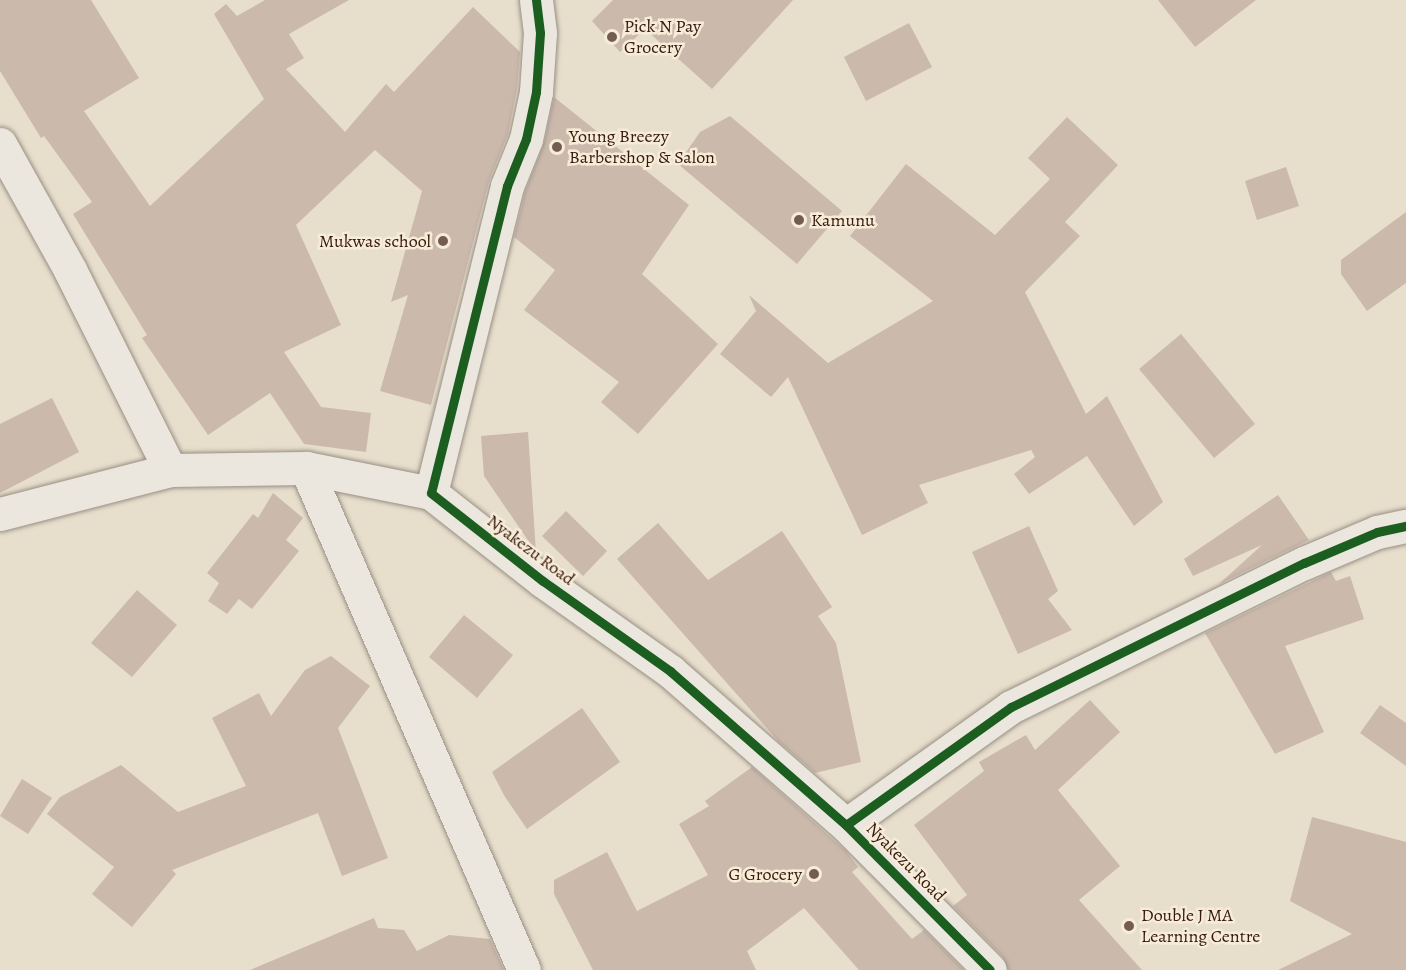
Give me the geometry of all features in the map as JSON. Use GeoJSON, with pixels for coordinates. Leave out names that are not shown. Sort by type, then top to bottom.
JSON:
{"type":"FeatureCollection","features":[{"type":"Feature","properties":{"kind":"street"},"geometry":{"type":"LineString","coordinates":[[0,514],[170,470],[306,468],[430,493],[507,186],[526,139],[536,92],[540,33],[536,0]]}},
{"type":"Feature","properties":{"kind":"street"},"geometry":{"type":"LineString","coordinates":[[0,144],[70,270],[170,470]]}},
{"type":"Feature","properties":{"kind":"street"},"geometry":{"type":"LineString","coordinates":[[306,468],[524,970]]}},
{"type":"Feature","properties":{"kind":"street","name":"Nyakezu Road"},"geometry":{"type":"LineString","coordinates":[[430,493],[543,581],[670,671],[846,825],[990,970]]}},
{"type":"Feature","properties":{"kind":"street"},"geometry":{"type":"LineString","coordinates":[[846,825],[1011,707],[1134,644],[1304,562],[1377,532],[1406,526]]}},
{"type":"Feature","properties":{"kind":"building"},"geometry":{"type":"Polygon","coordinates":[[[0,0],[91,0],[139,78],[84,111],[150,206],[264,99],[214,14],[226,4],[237,16],[265,0],[349,0],[289,34],[304,58],[286,69],[345,132],[386,84],[394,92],[473,7],[520,52],[517,89],[508,134],[489,181],[431,405],[380,391],[408,295],[391,302],[422,191],[375,150],[296,225],[341,325],[284,352],[321,407],[371,413],[366,452],[304,444],[270,393],[208,435],[142,338],[147,335],[73,214],[92,202],[44,136],[41,138],[0,71],[0,0]]]}},
{"type":"Feature","properties":{"kind":"building"},"geometry":{"type":"Polygon","coordinates":[[[613,0],[793,0],[712,89],[645,29],[620,52],[592,21],[613,0]]]}},
{"type":"Feature","properties":{"kind":"building"},"geometry":{"type":"Polygon","coordinates":[[[1158,0],[1256,0],[1195,47],[1158,0]]]}},
{"type":"Feature","properties":{"kind":"building"},"geometry":{"type":"Polygon","coordinates":[[[909,23],[932,67],[866,101],[844,57],[909,23]]]}},
{"type":"Feature","properties":{"kind":"building"},"geometry":{"type":"Polygon","coordinates":[[[554,97],[689,205],[642,274],[718,344],[638,434],[601,402],[619,382],[524,310],[555,270],[514,237],[525,192],[544,143],[554,97]]]}},
{"type":"Feature","properties":{"kind":"building"},"geometry":{"type":"Polygon","coordinates":[[[730,116],[842,211],[797,264],[678,164],[700,132],[730,116]]]}},
{"type":"Feature","properties":{"kind":"building"},"geometry":{"type":"Polygon","coordinates":[[[1067,117],[1118,165],[1065,222],[1080,236],[1025,292],[1086,414],[1107,396],[1163,502],[1134,526],[1087,456],[1029,494],[1014,474],[1035,457],[1031,450],[919,485],[928,503],[862,535],[788,377],[771,397],[720,354],[756,311],[749,295],[828,363],[933,301],[850,236],[906,164],[995,235],[1050,179],[1028,158],[1067,117]]]}},
{"type":"Feature","properties":{"kind":"building"},"geometry":{"type":"Polygon","coordinates":[[[1286,167],[1299,206],[1257,220],[1245,181],[1286,167]]]}},
{"type":"Feature","properties":{"kind":"building"},"geometry":{"type":"Polygon","coordinates":[[[1406,212],[1406,283],[1367,311],[1341,274],[1341,260],[1406,212]]]}},
{"type":"Feature","properties":{"kind":"building"},"geometry":{"type":"Polygon","coordinates":[[[1181,334],[1255,424],[1214,458],[1139,369],[1181,334]]]}},
{"type":"Feature","properties":{"kind":"building"},"geometry":{"type":"Polygon","coordinates":[[[52,398],[79,452],[0,493],[0,424],[52,398]]]}},
{"type":"Feature","properties":{"kind":"building"},"geometry":{"type":"Polygon","coordinates":[[[528,432],[536,552],[484,476],[481,436],[528,432]]]}},
{"type":"Feature","properties":{"kind":"building"},"geometry":{"type":"Polygon","coordinates":[[[273,493],[303,518],[286,540],[299,551],[252,609],[239,599],[227,614],[208,601],[219,583],[207,573],[253,514],[258,518],[273,493]]]}},
{"type":"Feature","properties":{"kind":"building"},"geometry":{"type":"Polygon","coordinates":[[[1278,495],[1309,540],[1219,584],[1262,545],[1193,576],[1184,559],[1278,495]]]}},
{"type":"Feature","properties":{"kind":"building"},"geometry":{"type":"Polygon","coordinates":[[[566,511],[607,551],[583,576],[542,536],[566,511]]]}},
{"type":"Feature","properties":{"kind":"building"},"geometry":{"type":"Polygon","coordinates":[[[658,523],[708,580],[782,531],[832,607],[818,616],[836,643],[861,762],[815,773],[779,742],[617,559],[658,523]]]}},
{"type":"Feature","properties":{"kind":"building"},"geometry":{"type":"Polygon","coordinates":[[[1029,526],[1058,591],[1048,599],[1072,630],[1018,654],[972,552],[1029,526]]]}},
{"type":"Feature","properties":{"kind":"building"},"geometry":{"type":"Polygon","coordinates":[[[1331,572],[1336,581],[1350,576],[1364,619],[1285,646],[1324,732],[1275,754],[1205,633],[1331,572]]]}},
{"type":"Feature","properties":{"kind":"building"},"geometry":{"type":"Polygon","coordinates":[[[137,590],[177,625],[132,677],[91,643],[137,590]]]}},
{"type":"Feature","properties":{"kind":"building"},"geometry":{"type":"Polygon","coordinates":[[[464,615],[513,655],[477,698],[429,657],[464,615]]]}},
{"type":"Feature","properties":{"kind":"building"},"geometry":{"type":"Polygon","coordinates":[[[331,656],[370,686],[338,728],[388,858],[342,876],[318,813],[172,870],[176,874],[132,927],[92,894],[114,867],[47,814],[60,797],[121,765],[178,812],[246,786],[212,718],[259,693],[271,716],[305,670],[331,656]]]}},
{"type":"Feature","properties":{"kind":"building"},"geometry":{"type":"Polygon","coordinates":[[[1090,700],[1120,732],[1058,790],[1120,866],[1079,900],[1142,970],[1008,970],[1003,957],[953,906],[967,895],[914,825],[984,771],[979,762],[1026,735],[1035,750],[1090,700]]]}},
{"type":"Feature","properties":{"kind":"building"},"geometry":{"type":"Polygon","coordinates":[[[1380,705],[1406,723],[1406,766],[1360,733],[1380,705]]]}},
{"type":"Feature","properties":{"kind":"building"},"geometry":{"type":"Polygon","coordinates":[[[582,708],[620,762],[527,829],[505,797],[492,772],[582,708]]]}},
{"type":"Feature","properties":{"kind":"building"},"geometry":{"type":"Polygon","coordinates":[[[752,767],[846,851],[858,867],[852,872],[912,939],[924,930],[964,970],[859,970],[804,908],[747,951],[756,970],[593,970],[554,894],[554,880],[607,852],[637,911],[708,875],[679,824],[709,806],[705,801],[752,767]]]}},
{"type":"Feature","properties":{"kind":"building"},"geometry":{"type":"Polygon","coordinates":[[[22,779],[52,798],[28,834],[0,816],[22,779]]]}},
{"type":"Feature","properties":{"kind":"building"},"geometry":{"type":"Polygon","coordinates":[[[1312,817],[1406,842],[1406,970],[1278,970],[1352,934],[1290,901],[1312,817]]]}},
{"type":"Feature","properties":{"kind":"building"},"geometry":{"type":"Polygon","coordinates":[[[374,918],[378,928],[404,930],[417,951],[449,935],[490,939],[504,970],[250,970],[374,918]]]}},
{"type":"Feature","properties":{"kind":"cycle path"},"geometry":{"type":"LineString","coordinates":[[536,0],[540,33],[536,92],[526,139],[507,186],[431,493],[543,581],[670,671],[846,825],[990,970]]}},
{"type":"Feature","properties":{"kind":"cycle path"},"geometry":{"type":"LineString","coordinates":[[846,825],[1011,707],[1304,563],[1377,532],[1406,526]]}},
{"type":"Feature","properties":{"kind":"place","name":"Pick N Pay Grocery"},"geometry":{"type":"Point","coordinates":[612,37]}},
{"type":"Feature","properties":{"kind":"place","name":"Young Breezy Barbershop & Salon"},"geometry":{"type":"Point","coordinates":[557,147]}},
{"type":"Feature","properties":{"kind":"place","name":"Kamunu"},"geometry":{"type":"Point","coordinates":[799,220]}},
{"type":"Feature","properties":{"kind":"place","name":"Mukwas school"},"geometry":{"type":"Point","coordinates":[443,241]}},
{"type":"Feature","properties":{"kind":"place","name":"G Grocery"},"geometry":{"type":"Point","coordinates":[814,874]}},
{"type":"Feature","properties":{"kind":"place","name":"Double J MA Learning Centre"},"geometry":{"type":"Point","coordinates":[1129,926]}}]}
